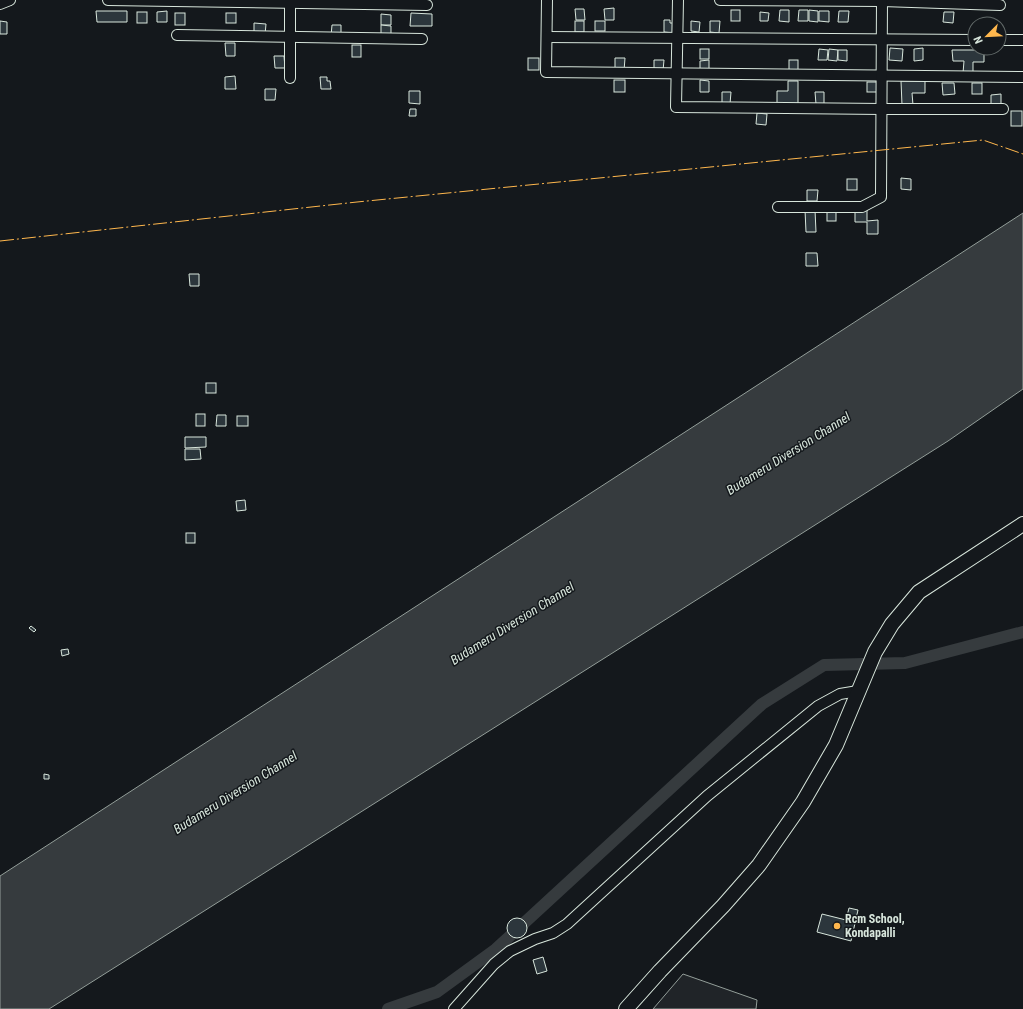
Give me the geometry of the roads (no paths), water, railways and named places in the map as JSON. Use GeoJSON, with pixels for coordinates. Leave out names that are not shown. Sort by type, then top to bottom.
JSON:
{"type":"FeatureCollection","features":[{"type":"Feature","properties":{"kind":"main road"},"geometry":{"type":"LineString","coordinates":[[626,1009],[660,971],[724,906],[759,865],[803,802],[836,745],[866,670],[892,624],[919,592],[1023,524]]}},
{"type":"Feature","properties":{"kind":"street"},"geometry":{"type":"LineString","coordinates":[[0,4],[10,0]]}},
{"type":"Feature","properties":{"kind":"street"},"geometry":{"type":"LineString","coordinates":[[108,0],[290,1],[427,5]]}},
{"type":"Feature","properties":{"kind":"street"},"geometry":{"type":"LineString","coordinates":[[547,0],[546,72],[1023,76]]}},
{"type":"Feature","properties":{"kind":"street"},"geometry":{"type":"LineString","coordinates":[[678,0],[676,107],[1003,109]]}},
{"type":"Feature","properties":{"kind":"street"},"geometry":{"type":"LineString","coordinates":[[720,0],[882,1],[1000,5]]}},
{"type":"Feature","properties":{"kind":"street"},"geometry":{"type":"LineString","coordinates":[[290,1],[290,78]]}},
{"type":"Feature","properties":{"kind":"street"},"geometry":{"type":"LineString","coordinates":[[778,207],[862,207],[881,197],[882,1]]}},
{"type":"Feature","properties":{"kind":"street"},"geometry":{"type":"LineString","coordinates":[[177,35],[422,39]]}},
{"type":"Feature","properties":{"kind":"street"},"geometry":{"type":"LineString","coordinates":[[547,37],[967,40]]}},
{"type":"Feature","properties":{"kind":"street"},"geometry":{"type":"LineString","coordinates":[[1007,40],[1023,40]]}},
{"type":"Feature","properties":{"kind":"street"},"geometry":{"type":"LineString","coordinates":[[454,1009],[494,964],[510,951],[535,939],[553,933],[567,924],[708,796],[818,706],[840,694],[858,691]]}},
{"type":"Feature","properties":{"kind":"water","name":"Budameru Diversion Channel"},"geometry":{"type":"Polygon","coordinates":[[[1023,213],[1023,389],[948,441],[49,1009],[0,1009],[0,876],[1023,213]]]}},
{"type":"Feature","properties":{"kind":"waterway"},"geometry":{"type":"LineString","coordinates":[[388,1009],[437,992],[496,949],[762,704],[824,665],[905,663],[1023,632]]}},
{"type":"Feature","properties":{"kind":"place","name":"Rcm School, Kondapalli"},"geometry":{"type":"Point","coordinates":[837,926]}}]}
